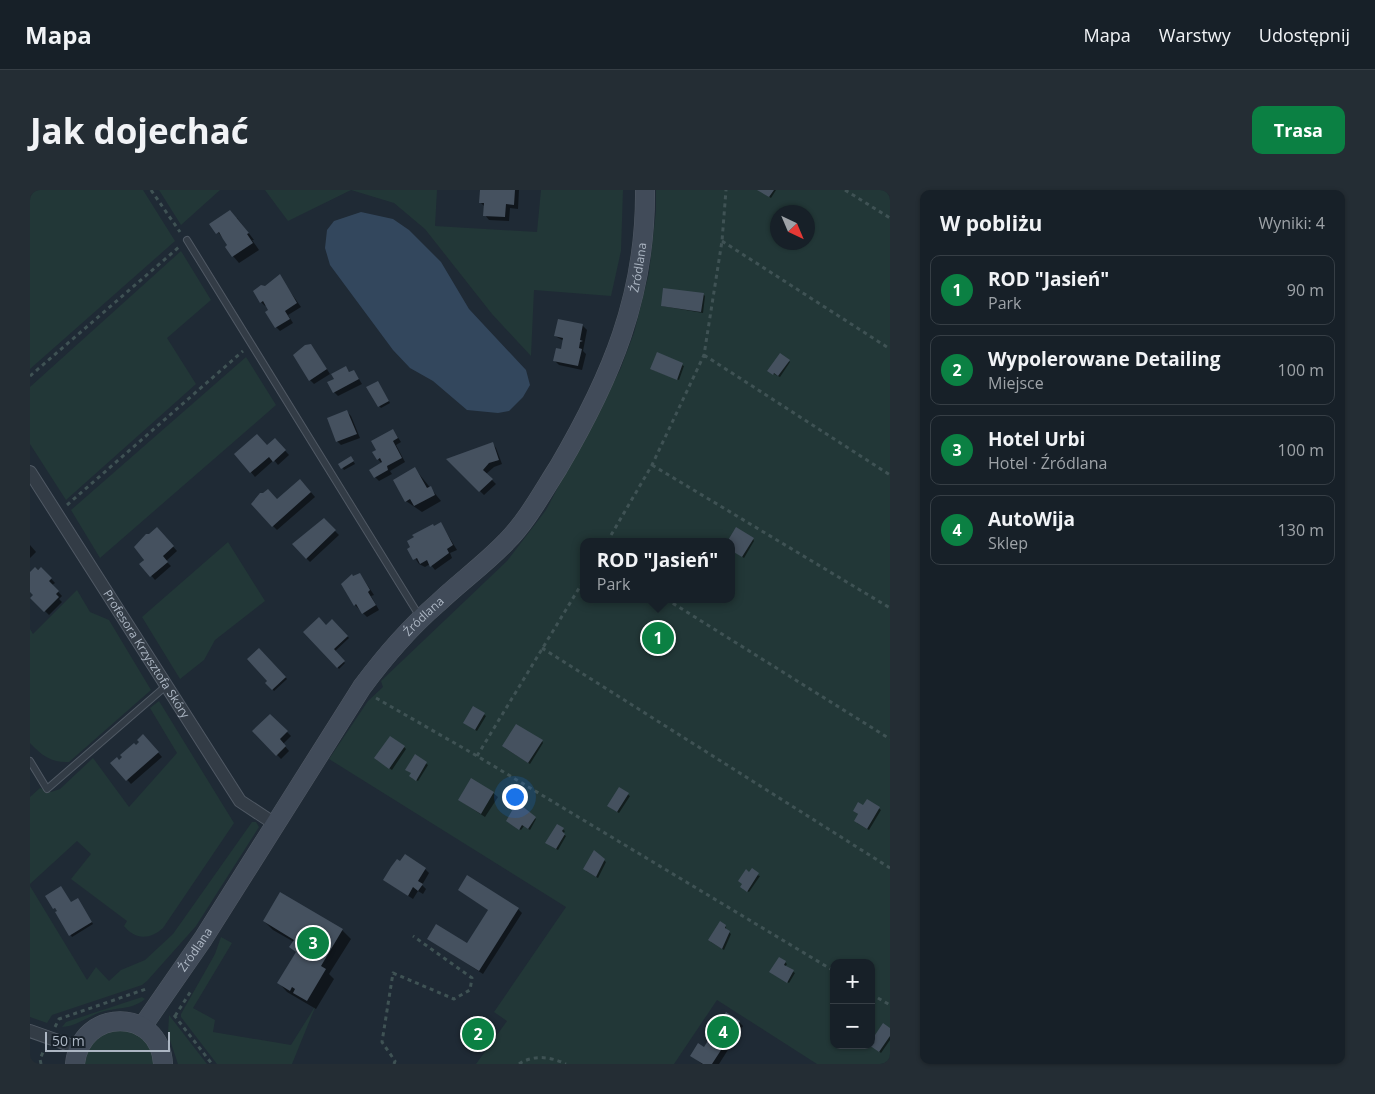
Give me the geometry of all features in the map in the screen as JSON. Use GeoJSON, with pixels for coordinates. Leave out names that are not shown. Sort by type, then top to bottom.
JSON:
{"type":"FeatureCollection","features":[{"type":"Feature","properties":{"kind":"street","name":"Źródlana"},"geometry":{"type":"LineString","coordinates":[[142,1027],[203,939],[362,687],[387,653],[421,618],[507,541],[534,507],[584,423],[611,367],[633,303],[646,216],[645,190]]}},
{"type":"Feature","properties":{"kind":"street","name":"Profesora Krzysztofa Skóry"},"geometry":{"type":"LineString","coordinates":[[30,472],[240,801],[275,824]]}},
{"type":"Feature","properties":{"kind":"street"},"geometry":{"type":"LineString","coordinates":[[30,1031],[50,1038],[77,1056],[94,1028],[105,1023],[130,1022],[142,1027],[158,1044],[163,1064]]}},
{"type":"Feature","properties":{"kind":"lane"},"geometry":{"type":"LineString","coordinates":[[187,240],[421,618]]}},
{"type":"Feature","properties":{"kind":"lane"},"geometry":{"type":"LineString","coordinates":[[30,761],[47,789],[166,686]]}},
{"type":"Feature","properties":{"kind":"path"},"geometry":{"type":"LineString","coordinates":[[30,376],[187,240],[151,190]]}},
{"type":"Feature","properties":{"kind":"path"},"geometry":{"type":"LineString","coordinates":[[609,538],[652,465],[704,355],[722,241],[726,190]]}},
{"type":"Feature","properties":{"kind":"path"},"geometry":{"type":"LineString","coordinates":[[846,190],[890,218]]}},
{"type":"Feature","properties":{"kind":"path"},"geometry":{"type":"LineString","coordinates":[[722,241],[890,349]]}},
{"type":"Feature","properties":{"kind":"path"},"geometry":{"type":"LineString","coordinates":[[56,514],[251,344]]}},
{"type":"Feature","properties":{"kind":"path"},"geometry":{"type":"LineString","coordinates":[[704,355],[890,475]]}},
{"type":"Feature","properties":{"kind":"path"},"geometry":{"type":"LineString","coordinates":[[652,465],[890,608]]}},
{"type":"Feature","properties":{"kind":"path"},"geometry":{"type":"LineString","coordinates":[[477,756],[580,586]]}},
{"type":"Feature","properties":{"kind":"path"},"geometry":{"type":"LineString","coordinates":[[672,603],[890,739]]}},
{"type":"Feature","properties":{"kind":"path"},"geometry":{"type":"LineString","coordinates":[[542,648],[890,868]]}},
{"type":"Feature","properties":{"kind":"path"},"geometry":{"type":"LineString","coordinates":[[362,687],[374,697],[477,756],[830,970]]}},
{"type":"Feature","properties":{"kind":"path"},"geometry":{"type":"LineString","coordinates":[[394,1064],[394,1060],[382,1042],[393,973],[454,999],[470,990],[472,978],[413,936]]}},
{"type":"Feature","properties":{"kind":"path"},"geometry":{"type":"LineString","coordinates":[[41,1064],[40,1059],[58,1019],[145,990],[151,983]]}},
{"type":"Feature","properties":{"kind":"path"},"geometry":{"type":"LineString","coordinates":[[875,997],[890,1006]]}},
{"type":"Feature","properties":{"kind":"path"},"geometry":{"type":"LineString","coordinates":[[175,1016],[212,1064]]}},
{"type":"Feature","properties":{"kind":"path"},"geometry":{"type":"LineString","coordinates":[[519,1064],[525,1060],[550,1056],[566,1064]]}},
{"type":"Feature","properties":{"kind":"green space"},"geometry":{"type":"Polygon","coordinates":[[[30,190],[143,190],[175,241],[30,369],[30,190]]]}},
{"type":"Feature","properties":{"kind":"green space"},"geometry":{"type":"Polygon","coordinates":[[[159,190],[220,190],[181,225],[159,190]]]}},
{"type":"Feature","properties":{"kind":"green space"},"geometry":{"type":"Polygon","coordinates":[[[265,190],[351,190],[288,221],[265,190]]]}},
{"type":"Feature","properties":{"kind":"green space"},"geometry":{"type":"Polygon","coordinates":[[[351,190],[437,190],[435,226],[537,232],[541,190],[623,190],[621,251],[611,296],[534,290],[531,356],[492,314],[425,229],[394,203],[351,190]]]}},
{"type":"Feature","properties":{"kind":"green space"},"geometry":{"type":"Polygon","coordinates":[[[656,190],[890,190],[890,1064],[817,1064],[717,1000],[674,1064],[476,1064],[507,1021],[494,1012],[566,907],[329,759],[368,701],[383,687],[381,681],[507,561],[546,510],[620,370],[634,333],[649,273],[656,211],[656,190]]]}},
{"type":"Feature","properties":{"kind":"green space"},"geometry":{"type":"Polygon","coordinates":[[[181,251],[211,300],[167,338],[196,384],[66,500],[30,444],[30,387],[181,251]]]}},
{"type":"Feature","properties":{"kind":"green space"},"geometry":{"type":"Polygon","coordinates":[[[246,357],[276,405],[100,558],[71,510],[246,357]]]}},
{"type":"Feature","properties":{"kind":"green space"},"geometry":{"type":"Polygon","coordinates":[[[228,542],[265,601],[215,640],[204,660],[180,679],[142,617],[228,542]]]}},
{"type":"Feature","properties":{"kind":"green space"},"geometry":{"type":"Polygon","coordinates":[[[77,590],[90,612],[109,620],[151,690],[69,762],[63,762],[48,758],[30,743],[30,629],[33,634],[77,590]]]}},
{"type":"Feature","properties":{"kind":"green space"},"geometry":{"type":"Polygon","coordinates":[[[159,701],[234,823],[163,928],[153,935],[143,937],[128,931],[124,926],[127,921],[71,879],[91,854],[77,841],[30,884],[30,797],[40,788],[51,792],[60,789],[93,758],[129,807],[177,753],[150,708],[159,701]]]}},
{"type":"Feature","properties":{"kind":"green space"},"geometry":{"type":"Polygon","coordinates":[[[252,822],[256,822],[259,827],[196,926],[147,981],[142,985],[52,1015],[47,1023],[30,1017],[30,886],[87,980],[96,967],[109,981],[121,970],[145,960],[173,934],[252,822]]]}},
{"type":"Feature","properties":{"kind":"green space"},"geometry":{"type":"Polygon","coordinates":[[[221,937],[232,943],[193,1008],[215,1020],[213,1032],[291,1045],[316,1005],[292,1064],[217,1064],[181,1017],[215,954],[221,937]]]}},
{"type":"Feature","properties":{"kind":"green space"},"geometry":{"type":"Polygon","coordinates":[[[142,997],[145,999],[130,1007],[107,1010],[77,1023],[62,1027],[66,1022],[142,997]]]}},
{"type":"Feature","properties":{"kind":"green space"},"geometry":{"type":"Polygon","coordinates":[[[169,1015],[207,1064],[178,1064],[168,1034],[169,1015]]]}},
{"type":"Feature","properties":{"kind":"green space"},"geometry":{"type":"Polygon","coordinates":[[[123,1028],[148,1041],[156,1064],[82,1064],[96,1036],[123,1028]]]}},
{"type":"Feature","properties":{"kind":"water"},"geometry":{"type":"Polygon","coordinates":[[[361,212],[393,219],[409,230],[441,262],[469,309],[526,370],[530,385],[523,397],[509,411],[498,413],[467,410],[433,381],[410,368],[393,350],[330,265],[325,248],[327,230],[334,221],[361,212]]]}},
{"type":"Feature","properties":{"kind":"building"},"geometry":{"type":"Polygon","coordinates":[[[480,190],[515,190],[514,205],[506,204],[505,217],[483,216],[484,203],[479,203],[480,190]]]}},
{"type":"Feature","properties":{"kind":"building"},"geometry":{"type":"Polygon","coordinates":[[[757,190],[774,190],[769,197],[757,190]]]}},
{"type":"Feature","properties":{"kind":"building"},"geometry":{"type":"Polygon","coordinates":[[[230,210],[249,233],[247,234],[253,243],[232,257],[225,247],[227,245],[219,232],[216,234],[209,224],[230,210]]]}},
{"type":"Feature","properties":{"kind":"building"},"geometry":{"type":"Polygon","coordinates":[[[280,274],[297,303],[285,311],[290,319],[275,328],[265,312],[268,310],[263,301],[260,303],[253,291],[261,285],[265,286],[280,274]]]}},
{"type":"Feature","properties":{"kind":"building"},"geometry":{"type":"Polygon","coordinates":[[[663,288],[704,293],[701,312],[661,306],[663,288]]]}},
{"type":"Feature","properties":{"kind":"building"},"geometry":{"type":"Polygon","coordinates":[[[558,319],[583,324],[580,340],[583,341],[580,342],[579,348],[582,349],[578,366],[553,361],[556,348],[561,349],[563,338],[554,336],[558,319]]]}},
{"type":"Feature","properties":{"kind":"building"},"geometry":{"type":"Polygon","coordinates":[[[311,344],[327,369],[309,381],[293,355],[305,345],[311,344]]]}},
{"type":"Feature","properties":{"kind":"building"},"geometry":{"type":"Polygon","coordinates":[[[657,352],[683,363],[677,380],[650,369],[657,352]]]}},
{"type":"Feature","properties":{"kind":"building"},"geometry":{"type":"Polygon","coordinates":[[[780,353],[790,360],[778,376],[774,373],[773,375],[767,371],[780,353]]]}},
{"type":"Feature","properties":{"kind":"building"},"geometry":{"type":"Polygon","coordinates":[[[346,366],[349,372],[354,370],[359,379],[333,393],[327,382],[334,379],[331,374],[346,366]]]}},
{"type":"Feature","properties":{"kind":"building"},"geometry":{"type":"Polygon","coordinates":[[[378,381],[389,401],[378,407],[366,387],[378,381]]]}},
{"type":"Feature","properties":{"kind":"building"},"geometry":{"type":"Polygon","coordinates":[[[347,410],[357,434],[336,442],[327,418],[347,410]]]}},
{"type":"Feature","properties":{"kind":"building"},"geometry":{"type":"Polygon","coordinates":[[[393,429],[398,438],[393,441],[402,458],[387,466],[388,470],[374,478],[369,470],[382,462],[380,458],[377,460],[372,452],[376,450],[371,441],[393,429]]]}},
{"type":"Feature","properties":{"kind":"building"},"geometry":{"type":"Polygon","coordinates":[[[257,434],[267,445],[275,438],[286,450],[273,462],[269,457],[250,473],[234,454],[257,434]]]}},
{"type":"Feature","properties":{"kind":"building"},"geometry":{"type":"Polygon","coordinates":[[[493,442],[499,460],[489,463],[483,470],[493,479],[479,492],[446,459],[493,442]]]}},
{"type":"Feature","properties":{"kind":"building"},"geometry":{"type":"Polygon","coordinates":[[[351,456],[354,461],[341,469],[338,464],[351,456]]]}},
{"type":"Feature","properties":{"kind":"building"},"geometry":{"type":"Polygon","coordinates":[[[415,467],[427,488],[431,486],[435,495],[414,506],[410,499],[405,502],[393,480],[415,467]]]}},
{"type":"Feature","properties":{"kind":"building"},"geometry":{"type":"Polygon","coordinates":[[[300,479],[311,492],[272,527],[251,504],[260,493],[268,489],[277,499],[300,479]]]}},
{"type":"Feature","properties":{"kind":"building"},"geometry":{"type":"Polygon","coordinates":[[[324,518],[336,530],[306,559],[292,544],[324,518]]]}},
{"type":"Feature","properties":{"kind":"building"},"geometry":{"type":"Polygon","coordinates":[[[441,522],[453,545],[447,549],[449,553],[430,567],[427,560],[420,564],[417,558],[413,560],[407,549],[410,547],[407,541],[414,537],[412,535],[441,522]]]}},
{"type":"Feature","properties":{"kind":"building"},"geometry":{"type":"Polygon","coordinates":[[[157,527],[174,546],[163,556],[168,562],[150,577],[139,564],[144,560],[134,547],[146,534],[149,534],[157,527]]]}},
{"type":"Feature","properties":{"kind":"building"},"geometry":{"type":"Polygon","coordinates":[[[736,527],[754,538],[742,557],[735,553],[735,538],[729,538],[736,527]]]}},
{"type":"Feature","properties":{"kind":"building"},"geometry":{"type":"Polygon","coordinates":[[[35,567],[38,570],[41,567],[52,578],[49,581],[59,591],[56,594],[59,597],[44,612],[30,598],[33,595],[30,592],[30,572],[35,567]]]}},
{"type":"Feature","properties":{"kind":"building"},"geometry":{"type":"Polygon","coordinates":[[[360,573],[376,605],[362,614],[356,604],[354,606],[341,584],[352,574],[353,576],[360,573]]]}},
{"type":"Feature","properties":{"kind":"building"},"geometry":{"type":"Polygon","coordinates":[[[319,617],[326,625],[332,619],[348,636],[334,649],[345,661],[337,668],[303,632],[319,617]]]}},
{"type":"Feature","properties":{"kind":"building"},"geometry":{"type":"Polygon","coordinates":[[[259,648],[286,677],[272,690],[265,683],[267,681],[247,659],[259,648]]]}},
{"type":"Feature","properties":{"kind":"building"},"geometry":{"type":"Polygon","coordinates":[[[473,706],[485,713],[475,730],[463,723],[473,706]]]}},
{"type":"Feature","properties":{"kind":"building"},"geometry":{"type":"Polygon","coordinates":[[[270,714],[288,731],[280,739],[286,746],[276,756],[252,731],[270,714]]]}},
{"type":"Feature","properties":{"kind":"building"},"geometry":{"type":"Polygon","coordinates":[[[516,724],[543,740],[528,763],[502,746],[516,724]]]}},
{"type":"Feature","properties":{"kind":"building"},"geometry":{"type":"Polygon","coordinates":[[[143,734],[159,752],[126,781],[110,763],[117,757],[119,760],[122,757],[120,755],[134,743],[136,745],[139,742],[137,740],[143,734]]]}},
{"type":"Feature","properties":{"kind":"building"},"geometry":{"type":"Polygon","coordinates":[[[390,736],[405,746],[389,769],[374,758],[390,736]]]}},
{"type":"Feature","properties":{"kind":"building"},"geometry":{"type":"Polygon","coordinates":[[[415,754],[427,762],[416,781],[409,776],[411,773],[405,770],[415,754]]]}},
{"type":"Feature","properties":{"kind":"building"},"geometry":{"type":"Polygon","coordinates":[[[471,778],[494,792],[481,814],[458,800],[471,778]]]}},
{"type":"Feature","properties":{"kind":"building"},"geometry":{"type":"Polygon","coordinates":[[[619,787],[629,793],[617,812],[607,806],[619,787]]]}},
{"type":"Feature","properties":{"kind":"building"},"geometry":{"type":"Polygon","coordinates":[[[867,799],[880,807],[867,829],[854,821],[858,814],[853,811],[858,802],[863,805],[867,799]]]}},
{"type":"Feature","properties":{"kind":"building"},"geometry":{"type":"Polygon","coordinates":[[[517,802],[536,817],[528,829],[522,825],[519,830],[506,821],[517,802]]]}},
{"type":"Feature","properties":{"kind":"building"},"geometry":{"type":"Polygon","coordinates":[[[557,824],[564,828],[562,831],[565,834],[556,849],[545,843],[557,824]]]}},
{"type":"Feature","properties":{"kind":"building"},"geometry":{"type":"Polygon","coordinates":[[[594,850],[605,859],[596,877],[583,869],[594,850]]]}},
{"type":"Feature","properties":{"kind":"building"},"geometry":{"type":"Polygon","coordinates":[[[405,854],[426,868],[418,881],[423,884],[418,891],[413,887],[408,896],[383,880],[397,859],[400,861],[405,854]]]}},
{"type":"Feature","properties":{"kind":"building"},"geometry":{"type":"Polygon","coordinates":[[[752,868],[759,873],[747,892],[740,887],[742,884],[738,881],[746,869],[749,872],[752,868]]]}},
{"type":"Feature","properties":{"kind":"building"},"geometry":{"type":"Polygon","coordinates":[[[467,875],[519,908],[479,971],[427,939],[436,924],[467,943],[488,910],[458,890],[467,875]]]}},
{"type":"Feature","properties":{"kind":"building"},"geometry":{"type":"Polygon","coordinates":[[[61,886],[71,902],[78,898],[92,922],[69,936],[55,912],[57,911],[55,908],[53,909],[45,896],[61,886]]]}},
{"type":"Feature","properties":{"kind":"building"},"geometry":{"type":"Polygon","coordinates":[[[280,892],[343,929],[321,966],[326,969],[307,1001],[293,993],[295,989],[292,987],[290,991],[277,983],[296,952],[289,947],[294,940],[263,921],[280,892]]]}},
{"type":"Feature","properties":{"kind":"building"},"geometry":{"type":"Polygon","coordinates":[[[720,921],[730,931],[722,949],[708,940],[720,921]]]}},
{"type":"Feature","properties":{"kind":"building"},"geometry":{"type":"Polygon","coordinates":[[[779,957],[786,961],[784,965],[794,970],[787,983],[769,972],[779,957]]]}},
{"type":"Feature","properties":{"kind":"building"},"geometry":{"type":"Polygon","coordinates":[[[726,1012],[740,1021],[712,1064],[703,1064],[690,1056],[698,1043],[704,1047],[726,1012]]]}},
{"type":"Feature","properties":{"kind":"building"},"geometry":{"type":"Polygon","coordinates":[[[478,1022],[489,1030],[478,1047],[465,1039],[478,1022]]]}},
{"type":"Feature","properties":{"kind":"building"},"geometry":{"type":"Polygon","coordinates":[[[883,1023],[890,1028],[890,1036],[879,1052],[875,1049],[875,1035],[883,1023]]]}},
{"type":"Feature","properties":{"kind":"place","name":"ROD \"Jasień\""},"geometry":{"type":"Point","coordinates":[658,638]}},
{"type":"Feature","properties":{"kind":"place","name":"Hotel Urbi"},"geometry":{"type":"Point","coordinates":[313,943]}},
{"type":"Feature","properties":{"kind":"place","name":"AutoWija"},"geometry":{"type":"Point","coordinates":[723,1032]}},
{"type":"Feature","properties":{"kind":"place","name":"Wypolerowane Detailing"},"geometry":{"type":"Point","coordinates":[478,1034]}}]}
